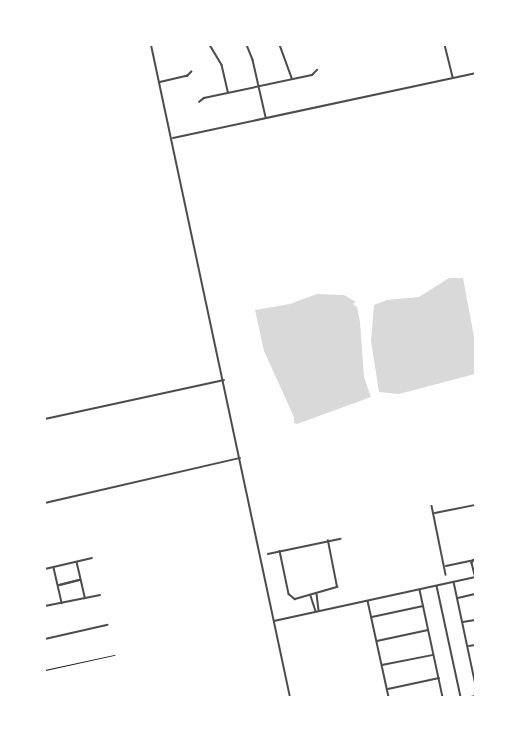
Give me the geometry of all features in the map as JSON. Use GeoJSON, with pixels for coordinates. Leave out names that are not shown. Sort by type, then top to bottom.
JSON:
{"type":"FeatureCollection","features":[{"type":"Feature","properties":{"kind":"street"},"geometry":{"type":"LineString","coordinates":[[151,45],[290,697]]}},
{"type":"Feature","properties":{"kind":"street"},"geometry":{"type":"LineString","coordinates":[[210,45],[222,65],[228,93]]}},
{"type":"Feature","properties":{"kind":"street"},"geometry":{"type":"LineString","coordinates":[[247,45],[266,118]]}},
{"type":"Feature","properties":{"kind":"street"},"geometry":{"type":"LineString","coordinates":[[280,45],[288,61],[292,79]]}},
{"type":"Feature","properties":{"kind":"street"},"geometry":{"type":"LineString","coordinates":[[444,45],[453,77]]}},
{"type":"Feature","properties":{"kind":"street"},"geometry":{"type":"LineString","coordinates":[[199,102],[204,98],[312,75],[317,70]]}},
{"type":"Feature","properties":{"kind":"street"},"geometry":{"type":"LineString","coordinates":[[160,82],[187,76],[191,72]]}},
{"type":"Feature","properties":{"kind":"street"},"geometry":{"type":"LineString","coordinates":[[172,139],[475,73]]}},
{"type":"Feature","properties":{"kind":"street"},"geometry":{"type":"LineString","coordinates":[[45,418],[224,380]]}},
{"type":"Feature","properties":{"kind":"street"},"geometry":{"type":"LineString","coordinates":[[45,503],[240,458]]}},
{"type":"Feature","properties":{"kind":"street"},"geometry":{"type":"LineString","coordinates":[[434,514],[475,505]]}},
{"type":"Feature","properties":{"kind":"street"},"geometry":{"type":"LineString","coordinates":[[432,506],[446,575]]}},
{"type":"Feature","properties":{"kind":"street"},"geometry":{"type":"LineString","coordinates":[[268,554],[340,539]]}},
{"type":"Feature","properties":{"kind":"street"},"geometry":{"type":"LineString","coordinates":[[280,551],[290,597],[295,599],[332,591],[338,585],[328,541]]}},
{"type":"Feature","properties":{"kind":"street"},"geometry":{"type":"LineString","coordinates":[[45,569],[92,558]]}},
{"type":"Feature","properties":{"kind":"street"},"geometry":{"type":"LineString","coordinates":[[274,621],[475,576],[475,560],[445,566]]}},
{"type":"Feature","properties":{"kind":"street"},"geometry":{"type":"LineString","coordinates":[[77,562],[85,598]]}},
{"type":"Feature","properties":{"kind":"street"},"geometry":{"type":"LineString","coordinates":[[54,567],[62,603]]}},
{"type":"Feature","properties":{"kind":"street"},"geometry":{"type":"LineString","coordinates":[[59,585],[80,580]]}},
{"type":"Feature","properties":{"kind":"street"},"geometry":{"type":"LineString","coordinates":[[453,581],[475,681]]}},
{"type":"Feature","properties":{"kind":"street"},"geometry":{"type":"LineString","coordinates":[[437,585],[461,697]]}},
{"type":"Feature","properties":{"kind":"street"},"geometry":{"type":"LineString","coordinates":[[420,589],[443,697]]}},
{"type":"Feature","properties":{"kind":"street"},"geometry":{"type":"LineString","coordinates":[[317,594],[318,612]]}},
{"type":"Feature","properties":{"kind":"street"},"geometry":{"type":"LineString","coordinates":[[457,598],[475,594]]}},
{"type":"Feature","properties":{"kind":"street"},"geometry":{"type":"LineString","coordinates":[[45,607],[100,595]]}},
{"type":"Feature","properties":{"kind":"street"},"geometry":{"type":"LineString","coordinates":[[311,595],[318,612]]}},
{"type":"Feature","properties":{"kind":"street"},"geometry":{"type":"LineString","coordinates":[[368,600],[389,697]]}},
{"type":"Feature","properties":{"kind":"street"},"geometry":{"type":"LineString","coordinates":[[313,602],[319,601]]}},
{"type":"Feature","properties":{"kind":"street"},"geometry":{"type":"LineString","coordinates":[[372,617],[423,606]]}},
{"type":"Feature","properties":{"kind":"street"},"geometry":{"type":"LineString","coordinates":[[462,622],[475,620]]}},
{"type":"Feature","properties":{"kind":"street"},"geometry":{"type":"LineString","coordinates":[[45,639],[107,625]]}},
{"type":"Feature","properties":{"kind":"street"},"geometry":{"type":"LineString","coordinates":[[377,642],[429,630]]}},
{"type":"Feature","properties":{"kind":"street"},"geometry":{"type":"LineString","coordinates":[[468,647],[475,645]]}},
{"type":"Feature","properties":{"kind":"street"},"geometry":{"type":"LineString","coordinates":[[382,665],[434,654]]}},
{"type":"Feature","properties":{"kind":"street"},"geometry":{"type":"LineString","coordinates":[[387,690],[439,678]]}},
{"type":"Feature","properties":{"kind":"street"},"geometry":{"type":"LineString","coordinates":[[471,697],[475,696]]}},
{"type":"Feature","properties":{"kind":"path"},"geometry":{"type":"LineString","coordinates":[[45,670],[114,655]]}},
{"type":"Feature","properties":{"kind":"shaded area"},"geometry":{"type":"Polygon","coordinates":[[[449,278],[463,278],[475,342],[475,374],[399,394],[379,392],[371,341],[374,305],[387,300],[419,297],[449,278]]]}},
{"type":"Feature","properties":{"kind":"shaded area"},"geometry":{"type":"Polygon","coordinates":[[[317,294],[344,295],[356,302],[353,304],[357,307],[360,322],[364,377],[371,397],[297,424],[294,423],[294,417],[264,351],[255,310],[290,304],[317,294]]]}}]}
